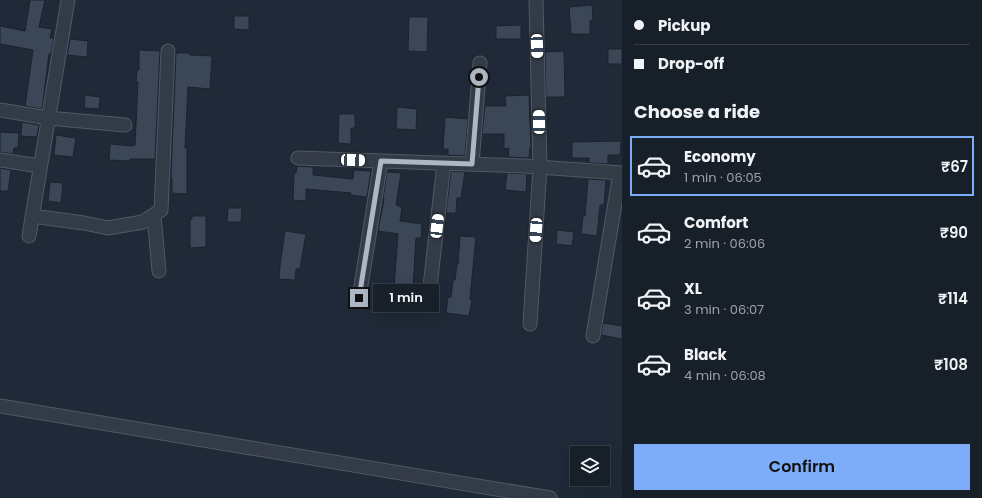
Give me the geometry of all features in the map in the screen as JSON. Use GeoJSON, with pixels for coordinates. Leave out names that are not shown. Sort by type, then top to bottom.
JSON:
{"type":"FeatureCollection","features":[{"type":"Feature","properties":{"kind":"street"},"geometry":{"type":"LineString","coordinates":[[29,236],[68,0]]}},
{"type":"Feature","properties":{"kind":"street"},"geometry":{"type":"LineString","coordinates":[[530,324],[540,167],[536,0]]}},
{"type":"Feature","properties":{"kind":"street"},"geometry":{"type":"LineString","coordinates":[[32,216],[108,228],[143,222],[161,210],[168,51]]}},
{"type":"Feature","properties":{"kind":"street"},"geometry":{"type":"LineString","coordinates":[[472,164],[480,63]]}},
{"type":"Feature","properties":{"kind":"street"},"geometry":{"type":"LineString","coordinates":[[0,110],[48,118],[125,125]]}},
{"type":"Feature","properties":{"kind":"street"},"geometry":{"type":"LineString","coordinates":[[298,158],[540,167],[621,173],[593,336]]}},
{"type":"Feature","properties":{"kind":"street"},"geometry":{"type":"LineString","coordinates":[[0,160],[40,166]]}},
{"type":"Feature","properties":{"kind":"street"},"geometry":{"type":"LineString","coordinates":[[359,298],[381,161]]}},
{"type":"Feature","properties":{"kind":"street"},"geometry":{"type":"LineString","coordinates":[[428,304],[444,163]]}},
{"type":"Feature","properties":{"kind":"street"},"geometry":{"type":"LineString","coordinates":[[154,215],[159,271]]}},
{"type":"Feature","properties":{"kind":"street"},"geometry":{"type":"LineString","coordinates":[[0,406],[550,498]]}},
{"type":"Feature","properties":{"kind":"building"},"geometry":{"type":"Polygon","coordinates":[[[30,0],[45,0],[39,27],[52,29],[50,38],[54,38],[51,54],[49,54],[42,109],[25,106],[33,50],[0,44],[0,26],[25,31],[30,0]]]}},
{"type":"Feature","properties":{"kind":"building"},"geometry":{"type":"Polygon","coordinates":[[[592,5],[593,20],[590,21],[590,34],[571,34],[569,7],[592,5]]]}},
{"type":"Feature","properties":{"kind":"building"},"geometry":{"type":"Polygon","coordinates":[[[234,16],[249,16],[249,30],[234,29],[234,16]]]}},
{"type":"Feature","properties":{"kind":"building"},"geometry":{"type":"Polygon","coordinates":[[[409,17],[428,17],[427,52],[408,51],[409,17]]]}},
{"type":"Feature","properties":{"kind":"building"},"geometry":{"type":"Polygon","coordinates":[[[521,25],[521,39],[496,39],[496,26],[521,25]]]}},
{"type":"Feature","properties":{"kind":"building"},"geometry":{"type":"Polygon","coordinates":[[[70,39],[88,41],[87,57],[67,55],[70,39]]]}},
{"type":"Feature","properties":{"kind":"building"},"geometry":{"type":"Polygon","coordinates":[[[608,49],[622,49],[622,64],[608,64],[608,49]]]}},
{"type":"Feature","properties":{"kind":"building"},"geometry":{"type":"Polygon","coordinates":[[[139,50],[160,51],[155,159],[130,159],[130,161],[109,160],[110,144],[135,145],[138,82],[136,82],[137,70],[139,70],[139,50]]]}},
{"type":"Feature","properties":{"kind":"building"},"geometry":{"type":"Polygon","coordinates":[[[564,51],[565,97],[546,97],[545,52],[564,51]]]}},
{"type":"Feature","properties":{"kind":"building"},"geometry":{"type":"Polygon","coordinates":[[[176,53],[212,56],[210,89],[188,87],[185,148],[187,148],[187,194],[172,193],[171,174],[176,53]]]}},
{"type":"Feature","properties":{"kind":"building"},"geometry":{"type":"Polygon","coordinates":[[[85,95],[100,97],[99,109],[84,108],[85,95]]]}},
{"type":"Feature","properties":{"kind":"building"},"geometry":{"type":"Polygon","coordinates":[[[529,95],[531,148],[529,158],[508,157],[509,148],[504,149],[504,134],[482,134],[485,106],[506,106],[505,96],[529,95]]]}},
{"type":"Feature","properties":{"kind":"building"},"geometry":{"type":"Polygon","coordinates":[[[397,107],[417,109],[416,130],[396,129],[397,107]]]}},
{"type":"Feature","properties":{"kind":"building"},"geometry":{"type":"Polygon","coordinates":[[[339,114],[355,114],[355,128],[351,128],[351,144],[338,143],[339,114]]]}},
{"type":"Feature","properties":{"kind":"building"},"geometry":{"type":"Polygon","coordinates":[[[445,117],[468,119],[465,156],[448,155],[448,149],[443,149],[445,117]]]}},
{"type":"Feature","properties":{"kind":"building"},"geometry":{"type":"Polygon","coordinates":[[[22,122],[39,125],[37,137],[21,136],[22,122]]]}},
{"type":"Feature","properties":{"kind":"building"},"geometry":{"type":"Polygon","coordinates":[[[0,132],[19,133],[18,148],[14,148],[13,154],[0,152],[0,132]]]}},
{"type":"Feature","properties":{"kind":"building"},"geometry":{"type":"Polygon","coordinates":[[[56,135],[76,138],[73,157],[54,155],[56,135]]]}},
{"type":"Feature","properties":{"kind":"building"},"geometry":{"type":"Polygon","coordinates":[[[621,141],[620,155],[608,155],[608,164],[589,163],[589,158],[572,158],[572,142],[621,141]]]}},
{"type":"Feature","properties":{"kind":"building"},"geometry":{"type":"Polygon","coordinates":[[[297,166],[313,167],[313,175],[353,179],[354,170],[371,171],[367,197],[350,195],[351,193],[306,189],[306,201],[293,200],[294,173],[296,173],[297,166]]]}},
{"type":"Feature","properties":{"kind":"building"},"geometry":{"type":"Polygon","coordinates":[[[0,168],[11,170],[8,191],[0,191],[0,168]]]}},
{"type":"Feature","properties":{"kind":"building"},"geometry":{"type":"Polygon","coordinates":[[[451,171],[465,172],[461,198],[457,198],[456,213],[446,213],[451,171]]]}},
{"type":"Feature","properties":{"kind":"building"},"geometry":{"type":"Polygon","coordinates":[[[387,172],[401,173],[396,205],[402,207],[400,221],[422,224],[421,238],[416,238],[413,288],[415,288],[414,303],[392,302],[398,234],[378,231],[387,172]]]}},
{"type":"Feature","properties":{"kind":"building"},"geometry":{"type":"Polygon","coordinates":[[[507,173],[527,174],[526,192],[505,190],[507,173]]]}},
{"type":"Feature","properties":{"kind":"building"},"geometry":{"type":"Polygon","coordinates":[[[588,179],[606,180],[604,205],[600,205],[597,236],[581,234],[583,216],[585,216],[588,179]]]}},
{"type":"Feature","properties":{"kind":"building"},"geometry":{"type":"Polygon","coordinates":[[[50,182],[63,183],[61,203],[48,201],[50,182]]]}},
{"type":"Feature","properties":{"kind":"building"},"geometry":{"type":"Polygon","coordinates":[[[228,208],[242,208],[241,222],[227,222],[228,208]]]}},
{"type":"Feature","properties":{"kind":"building"},"geometry":{"type":"Polygon","coordinates":[[[192,216],[206,216],[206,247],[190,248],[190,219],[192,219],[192,216]]]}},
{"type":"Feature","properties":{"kind":"building"},"geometry":{"type":"Polygon","coordinates":[[[557,230],[574,232],[572,246],[556,244],[557,230]]]}},
{"type":"Feature","properties":{"kind":"building"},"geometry":{"type":"Polygon","coordinates":[[[285,231],[306,234],[300,269],[296,269],[295,280],[279,279],[285,231]]]}},
{"type":"Feature","properties":{"kind":"building"},"geometry":{"type":"Polygon","coordinates":[[[460,236],[476,237],[470,299],[472,300],[469,316],[446,313],[448,297],[451,297],[453,280],[455,280],[458,264],[460,236]]]}},
{"type":"Feature","properties":{"kind":"building"},"geometry":{"type":"Polygon","coordinates":[[[603,323],[622,326],[622,339],[601,335],[603,323]]]}},
{"type":"Feature","properties":{"kind":"route"},"geometry":{"type":"LineString","coordinates":[[359,298],[381,161],[472,164],[479,77]]}}]}
